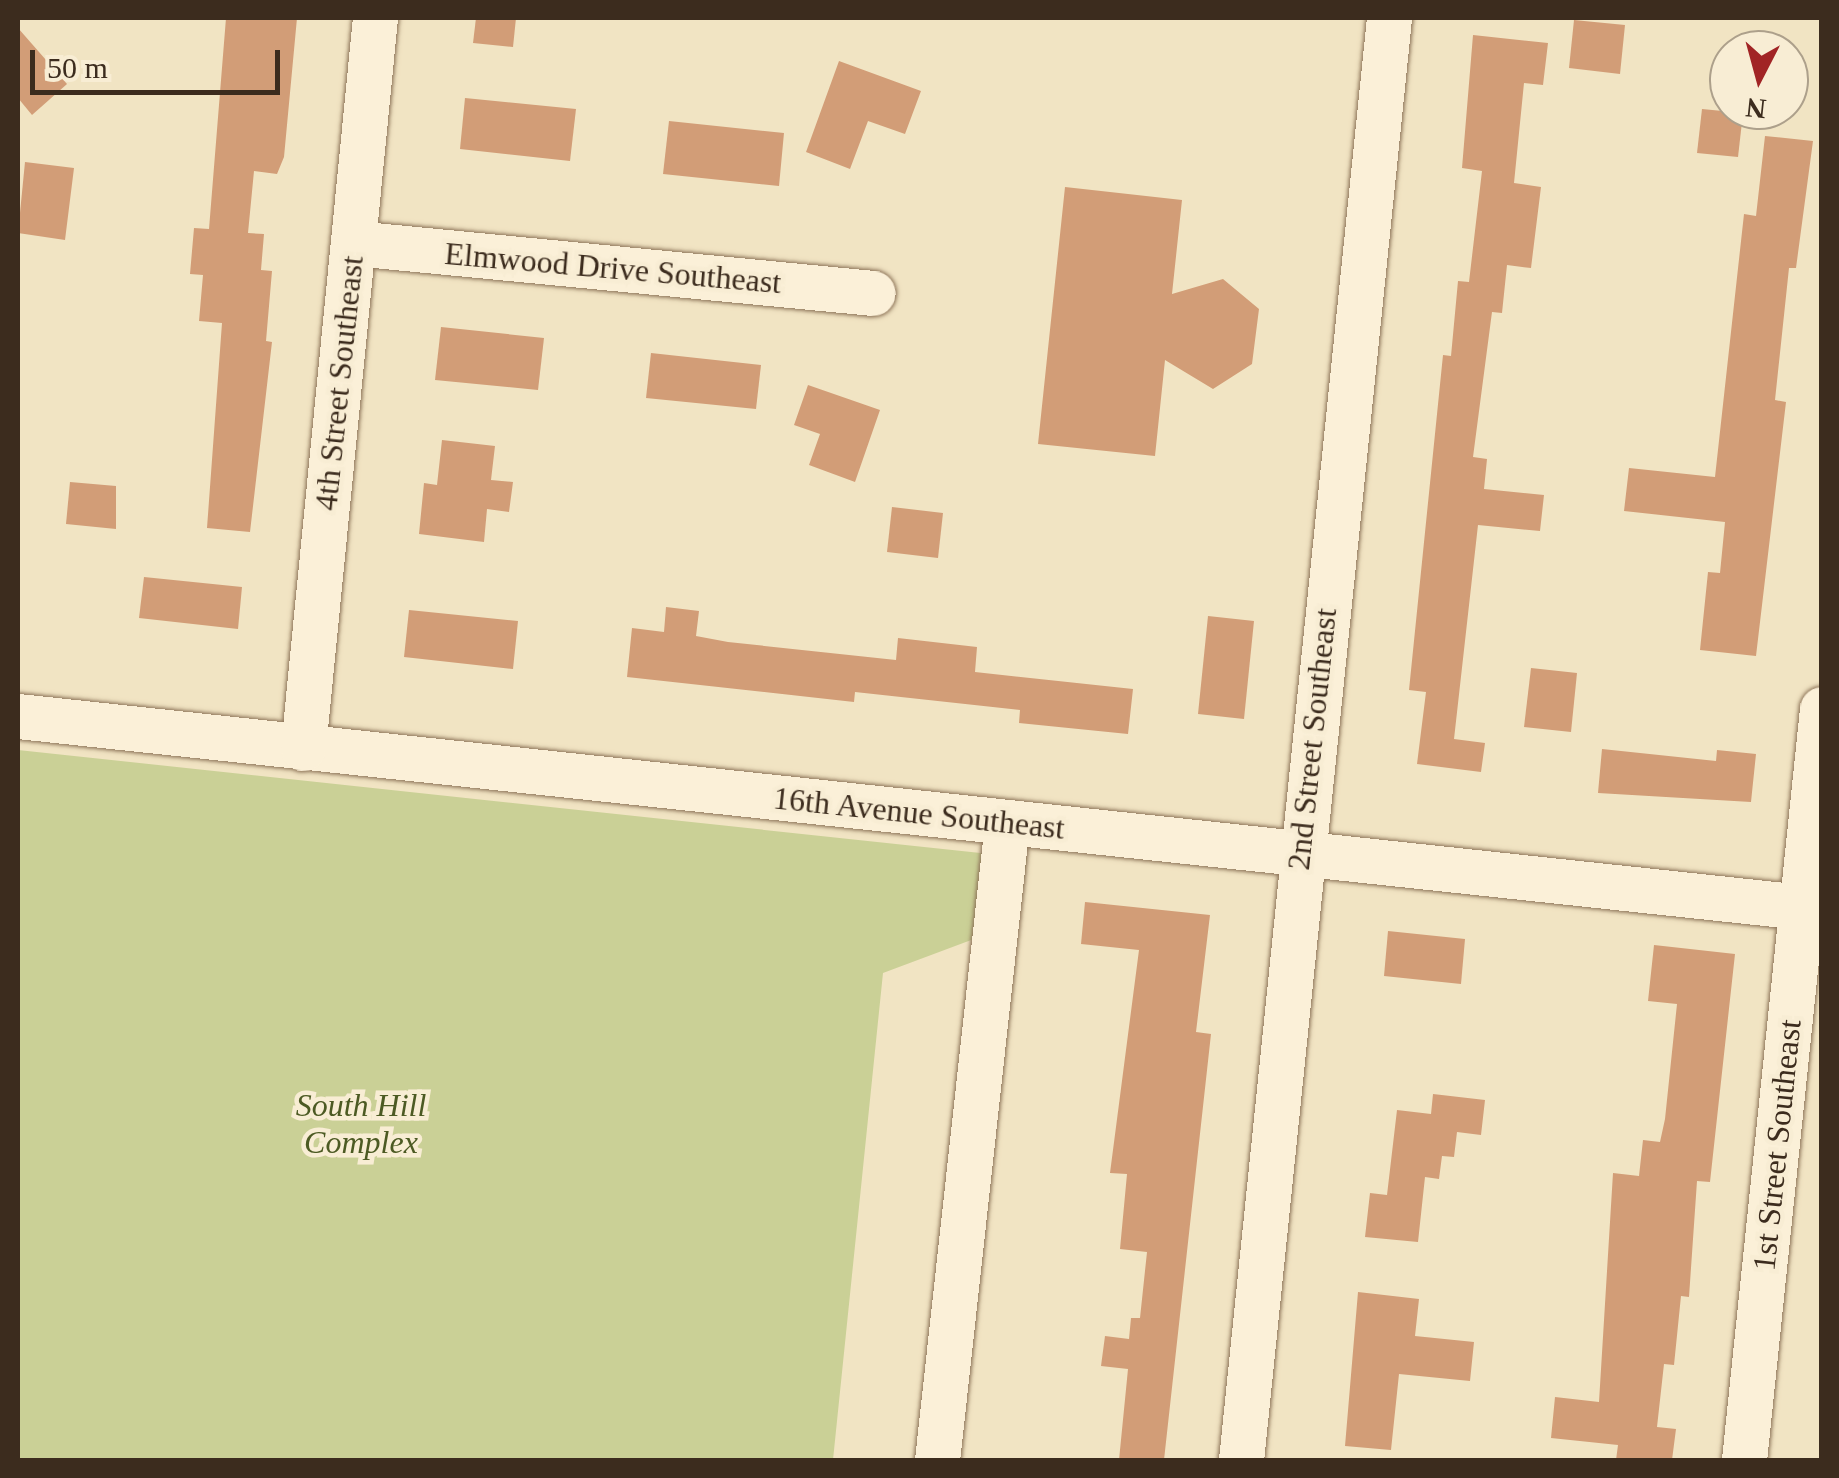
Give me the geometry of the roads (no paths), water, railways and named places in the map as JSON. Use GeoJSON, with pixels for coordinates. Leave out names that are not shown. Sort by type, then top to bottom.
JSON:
{"type":"FeatureCollection","features":[{"type":"Feature","properties":{"kind":"street","name":"4th Street Southeast"},"geometry":{"type":"LineString","coordinates":[[304,748],[375,18]]}},
{"type":"Feature","properties":{"kind":"street","name":"2nd Street Southeast"},"geometry":{"type":"LineString","coordinates":[[1241,1460],[1300,854],[1389,18]]}},
{"type":"Feature","properties":{"kind":"street","name":"Elmwood Drive Southeast"},"geometry":{"type":"LineString","coordinates":[[353,243],[873,293]]}},
{"type":"Feature","properties":{"kind":"street","name":"1st Street Southeast"},"geometry":{"type":"LineString","coordinates":[[1744,1460],[1812,908],[1822,709]]}},
{"type":"Feature","properties":{"kind":"street","name":"16th Avenue Southeast"},"geometry":{"type":"LineString","coordinates":[[18,716],[1812,908]]}},
{"type":"Feature","properties":{"kind":"street"},"geometry":{"type":"LineString","coordinates":[[936,1460],[1007,823]]}},
{"type":"Feature","properties":{"kind":"park label","name":"South Hill Complex"},"geometry":{"type":"Point","coordinates":[361,1124]}}]}
